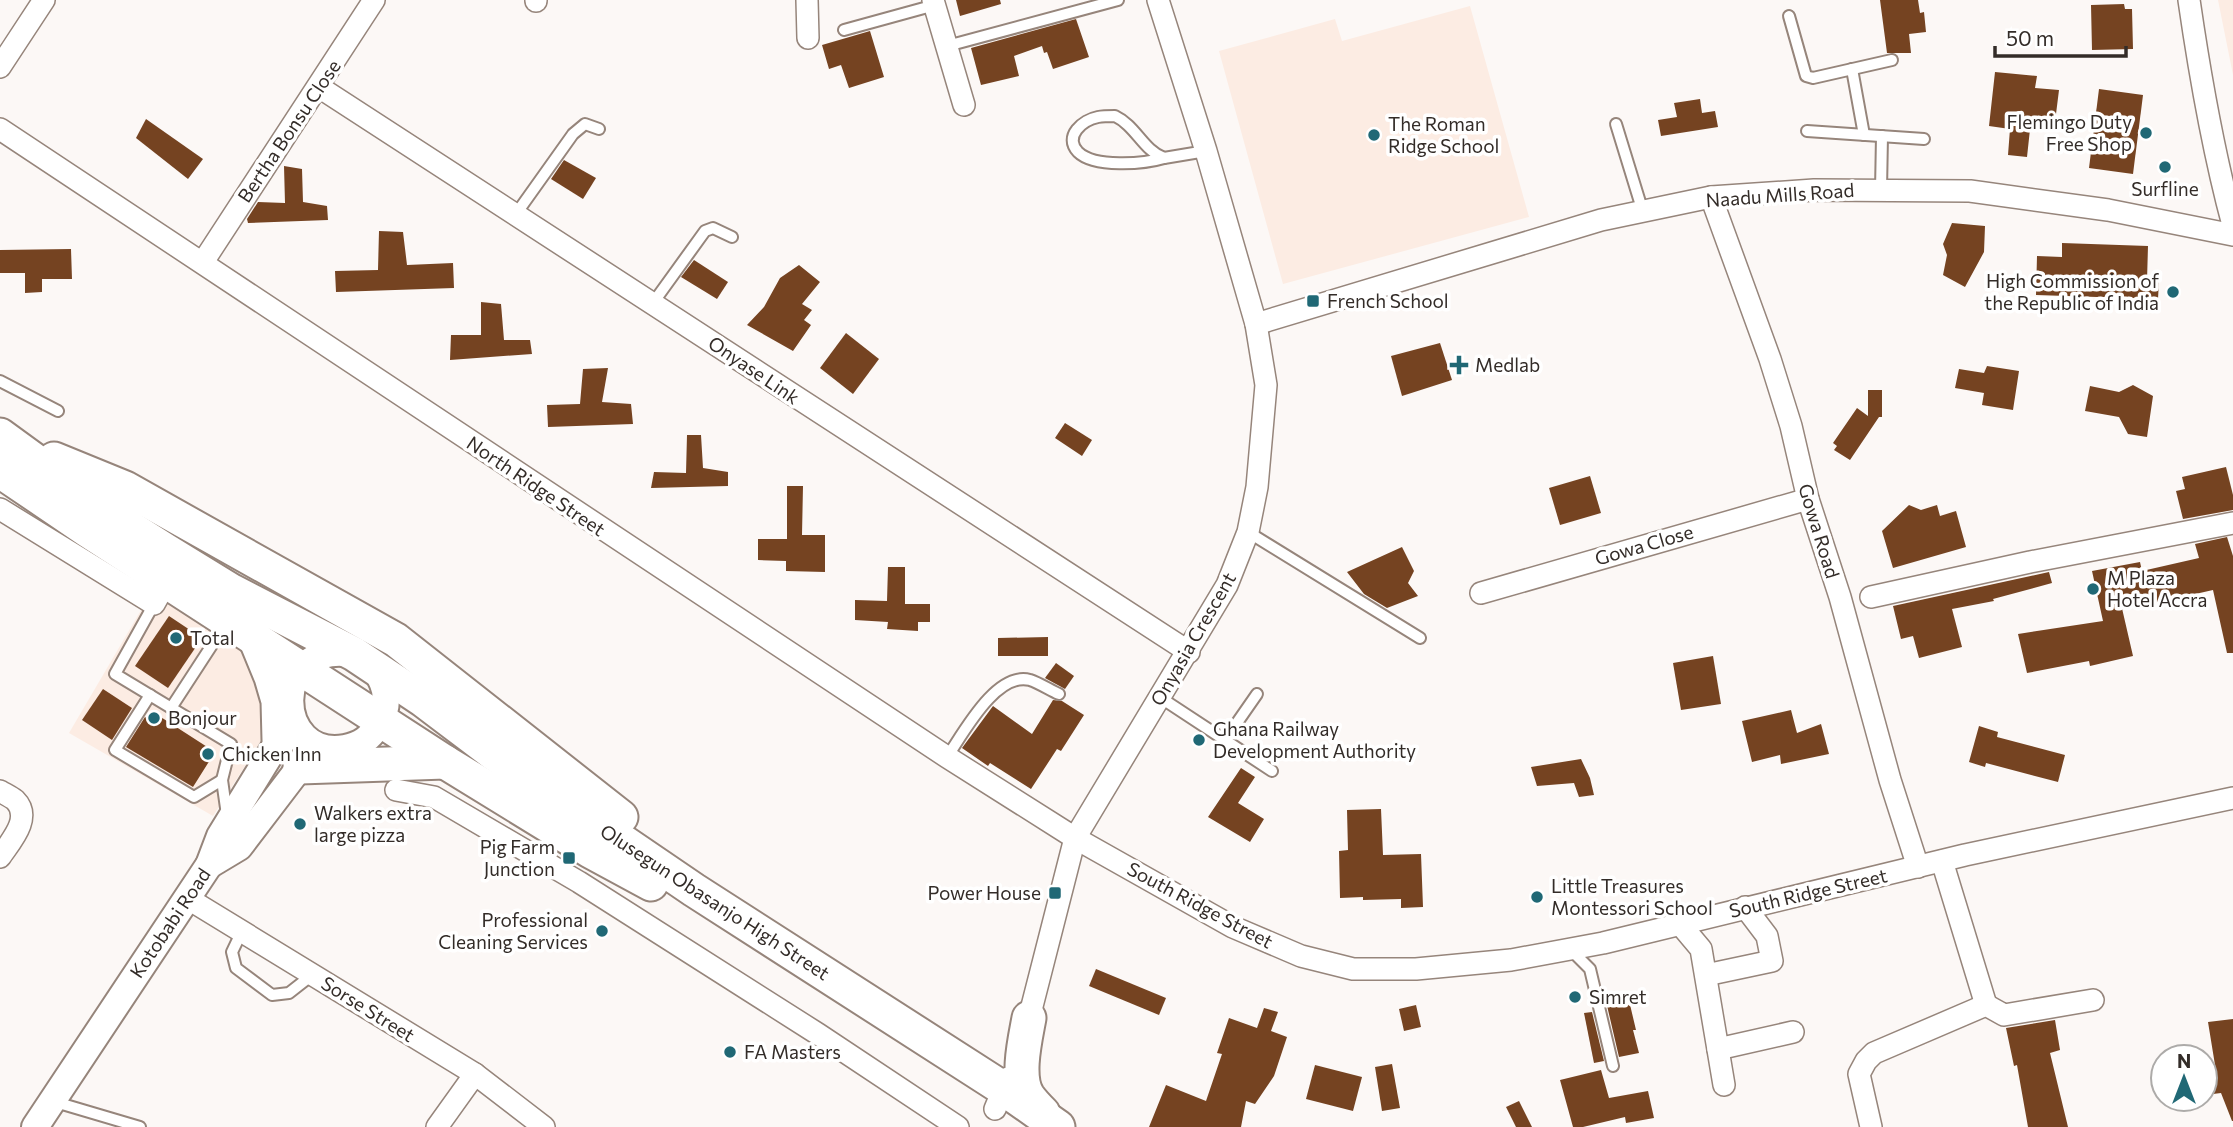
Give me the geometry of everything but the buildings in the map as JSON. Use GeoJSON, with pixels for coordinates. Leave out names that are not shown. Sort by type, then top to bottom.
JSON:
{"type":"FeatureCollection","features":[{"type":"Feature","properties":{"kind":"main road","name":"Olusegun Obasanjo High Street"},"geometry":{"type":"LineString","coordinates":[[3,449],[161,592],[241,629],[445,762],[590,851],[644,880],[1026,1115]]}},
{"type":"Feature","properties":{"kind":"main road","name":"Olusegun Obasanjo High Street"},"geometry":{"type":"LineString","coordinates":[[3,449],[232,591],[365,662],[694,890],[964,1064],[1026,1115]]}},
{"type":"Feature","properties":{"kind":"main road"},"geometry":{"type":"LineString","coordinates":[[3,449],[125,488],[396,640],[523,737],[664,852],[694,890]]}},
{"type":"Feature","properties":{"kind":"main road"},"geometry":{"type":"LineString","coordinates":[[241,629],[271,677],[285,726]]}},
{"type":"Feature","properties":{"kind":"main road"},"geometry":{"type":"LineString","coordinates":[[309,756],[445,762]]}},
{"type":"Feature","properties":{"kind":"main road"},"geometry":{"type":"LineString","coordinates":[[964,1064],[982,1065],[994,1059],[1025,1027]]}},
{"type":"Feature","properties":{"kind":"main road"},"geometry":{"type":"LineString","coordinates":[[1025,1027],[1023,1082],[1027,1095],[1026,1115]]}},
{"type":"Feature","properties":{"kind":"street"},"geometry":{"type":"LineString","coordinates":[[0,67],[44,0]]}},
{"type":"Feature","properties":{"kind":"street","name":"Bertha Bonsu Close"},"geometry":{"type":"LineString","coordinates":[[203,262],[374,0]]}},
{"type":"Feature","properties":{"kind":"street"},"geometry":{"type":"LineString","coordinates":[[807,0],[808,38]]}},
{"type":"Feature","properties":{"kind":"street","name":"Onyasia Crescent"},"geometry":{"type":"LineString","coordinates":[[1026,1115],[1025,1027],[1075,838],[1227,586],[1248,532],[1260,463],[1266,385],[1256,324],[1206,151],[1158,0]]}},
{"type":"Feature","properties":{"kind":"street"},"geometry":{"type":"LineString","coordinates":[[2189,0],[2202,89],[2233,225]]}},
{"type":"Feature","properties":{"kind":"street"},"geometry":{"type":"LineString","coordinates":[[934,2],[964,106]]}},
{"type":"Feature","properties":{"kind":"street","name":"Onyase Link"},"geometry":{"type":"LineString","coordinates":[[319,87],[1189,652]]}},
{"type":"Feature","properties":{"kind":"street","name":"North Ridge Street"},"geometry":{"type":"LineString","coordinates":[[0,128],[577,513],[947,757],[1075,838]]}},
{"type":"Feature","properties":{"kind":"street","name":"Naadu Mills Road"},"geometry":{"type":"LineString","coordinates":[[1256,324],[1601,220],[1711,197],[1814,190],[1970,191],[2108,210],[2233,235]]}},
{"type":"Feature","properties":{"kind":"street","name":"Gowa Road"},"geometry":{"type":"LineString","coordinates":[[1711,197],[1770,359],[1791,426],[1808,499],[1840,597],[1890,780],[1918,867]]}},
{"type":"Feature","properties":{"kind":"street","name":"Gowa Close"},"geometry":{"type":"LineString","coordinates":[[1481,593],[1808,499]]}},
{"type":"Feature","properties":{"kind":"street","name":"Olusegun Obasanjo High Street"},"geometry":{"type":"LineString","coordinates":[[0,509],[161,592]]}},
{"type":"Feature","properties":{"kind":"street"},"geometry":{"type":"LineString","coordinates":[[1871,597],[2030,562],[2233,523]]}},
{"type":"Feature","properties":{"kind":"street"},"geometry":{"type":"LineString","coordinates":[[209,865],[239,848],[309,756],[355,746],[371,737],[382,720],[387,696],[384,683],[365,662],[340,652],[325,653],[300,669],[292,682],[285,726],[296,726],[306,738],[309,756]]}},
{"type":"Feature","properties":{"kind":"street","name":"Kotobabi Road"},"geometry":{"type":"LineString","coordinates":[[35,1127],[209,865],[228,821],[285,726]]}},
{"type":"Feature","properties":{"kind":"street"},"geometry":{"type":"LineString","coordinates":[[396,790],[426,794],[446,803],[624,911],[958,1127]]}},
{"type":"Feature","properties":{"kind":"street"},"geometry":{"type":"LineString","coordinates":[[0,857],[20,828],[21,808],[8,796]]}},
{"type":"Feature","properties":{"kind":"street","name":"South Ridge Street"},"geometry":{"type":"LineString","coordinates":[[1075,838],[1233,927],[1300,956],[1353,969],[1416,969],[1511,960],[1570,950],[1942,861],[2233,798]]}},
{"type":"Feature","properties":{"kind":"street"},"geometry":{"type":"LineString","coordinates":[[1942,861],[1986,1005],[2004,1015],[2093,1000]]}},
{"type":"Feature","properties":{"kind":"street"},"geometry":{"type":"LineString","coordinates":[[624,911],[644,880]]}},
{"type":"Feature","properties":{"kind":"street","name":"Sorse Street"},"geometry":{"type":"LineString","coordinates":[[187,898],[475,1074],[544,1127]]}},
{"type":"Feature","properties":{"kind":"street"},"geometry":{"type":"LineString","coordinates":[[1706,975],[1772,961],[1767,936],[1745,907]]}},
{"type":"Feature","properties":{"kind":"street"},"geometry":{"type":"LineString","coordinates":[[1680,924],[1701,950],[1724,1085]]}},
{"type":"Feature","properties":{"kind":"street"},"geometry":{"type":"LineString","coordinates":[[1871,1127],[1859,1074],[1866,1061],[1874,1053],[1986,1005]]}},
{"type":"Feature","properties":{"kind":"street"},"geometry":{"type":"LineString","coordinates":[[1718,1049],[1793,1032]]}},
{"type":"Feature","properties":{"kind":"street"},"geometry":{"type":"LineString","coordinates":[[437,1127],[475,1074]]}},
{"type":"Feature","properties":{"kind":"lane"},"geometry":{"type":"LineString","coordinates":[[947,46],[1118,0]]}},
{"type":"Feature","properties":{"kind":"lane"},"geometry":{"type":"LineString","coordinates":[[844,30],[934,2]]}},
{"type":"Feature","properties":{"kind":"lane"},"geometry":{"type":"LineString","coordinates":[[1789,16],[1807,76],[1814,78],[1892,60]]}},
{"type":"Feature","properties":{"kind":"lane"},"geometry":{"type":"LineString","coordinates":[[1852,69],[1864,135]]}},
{"type":"Feature","properties":{"kind":"lane"},"geometry":{"type":"LineString","coordinates":[[1164,158],[1150,150],[1126,121],[1115,116],[1097,117],[1078,126],[1073,135],[1073,144],[1078,153],[1090,159],[1110,163],[1153,161],[1206,151]]}},
{"type":"Feature","properties":{"kind":"lane"},"geometry":{"type":"LineString","coordinates":[[516,214],[573,134],[584,124],[599,129]]}},
{"type":"Feature","properties":{"kind":"lane"},"geometry":{"type":"LineString","coordinates":[[1616,124],[1643,212]]}},
{"type":"Feature","properties":{"kind":"lane"},"geometry":{"type":"LineString","coordinates":[[1807,131],[1924,139]]}},
{"type":"Feature","properties":{"kind":"lane"},"geometry":{"type":"LineString","coordinates":[[1881,190],[1882,136]]}},
{"type":"Feature","properties":{"kind":"lane"},"geometry":{"type":"LineString","coordinates":[[653,303],[705,231],[713,228],[732,237]]}},
{"type":"Feature","properties":{"kind":"lane"},"geometry":{"type":"LineString","coordinates":[[0,381],[58,411]]}},
{"type":"Feature","properties":{"kind":"lane"},"geometry":{"type":"LineString","coordinates":[[1248,532],[1420,638]]}},
{"type":"Feature","properties":{"kind":"lane"},"geometry":{"type":"LineString","coordinates":[[161,592],[115,674],[231,744],[222,780],[228,821]]}},
{"type":"Feature","properties":{"kind":"lane"},"geometry":{"type":"LineString","coordinates":[[171,708],[241,629]]}},
{"type":"Feature","properties":{"kind":"lane"},"geometry":{"type":"LineString","coordinates":[[947,757],[989,697],[1008,682],[1028,679],[1059,694]]}},
{"type":"Feature","properties":{"kind":"lane"},"geometry":{"type":"LineString","coordinates":[[1225,740],[1256,694]]}},
{"type":"Feature","properties":{"kind":"lane"},"geometry":{"type":"LineString","coordinates":[[150,695],[115,750],[194,797],[222,780]]}},
{"type":"Feature","properties":{"kind":"lane"},"geometry":{"type":"LineString","coordinates":[[1161,698],[1272,771]]}},
{"type":"Feature","properties":{"kind":"lane"},"geometry":{"type":"LineString","coordinates":[[242,932],[232,952],[236,968],[272,995],[289,993],[313,975]]}},
{"type":"Feature","properties":{"kind":"lane"},"geometry":{"type":"LineString","coordinates":[[1570,950],[1590,969],[1613,1066]]}},
{"type":"Feature","properties":{"kind":"lane"},"geometry":{"type":"LineString","coordinates":[[52,1101],[140,1127]]}},
{"type":"Feature","properties":{"kind":"shaded area"},"geometry":{"type":"Polygon","coordinates":[[[2218,0],[2233,0],[2233,75],[2218,0]]]}},
{"type":"Feature","properties":{"kind":"shaded area","name":"The Roman Ridge School"},"geometry":{"type":"Polygon","coordinates":[[[1470,6],[1529,217],[1283,284],[1219,51],[1335,19],[1342,41],[1470,6]]]}},
{"type":"Feature","properties":{"kind":"shaded area"},"geometry":{"type":"Polygon","coordinates":[[[154,588],[245,652],[272,724],[213,816],[69,733],[154,588]]]}},
{"type":"Feature","properties":{"kind":"place","name":"Flemingo Duty Free Shop"},"geometry":{"type":"Point","coordinates":[2146,133]}},
{"type":"Feature","properties":{"kind":"place","name":"The Roman Ridge School"},"geometry":{"type":"Point","coordinates":[1374,135]}},
{"type":"Feature","properties":{"kind":"place","name":"Surfline"},"geometry":{"type":"Point","coordinates":[2165,167]}},
{"type":"Feature","properties":{"kind":"place","name":"High Commission of the Republic of India"},"geometry":{"type":"Point","coordinates":[2173,292]}},
{"type":"Feature","properties":{"kind":"place","name":"French School"},"geometry":{"type":"Point","coordinates":[1313,301]}},
{"type":"Feature","properties":{"kind":"place","name":"Medlab"},"geometry":{"type":"Point","coordinates":[1459,365]}},
{"type":"Feature","properties":{"kind":"place","name":"M Plaza Hotel Accra"},"geometry":{"type":"Point","coordinates":[2093,589]}},
{"type":"Feature","properties":{"kind":"place","name":"Total"},"geometry":{"type":"Point","coordinates":[176,638]}},
{"type":"Feature","properties":{"kind":"place","name":"Bonjour"},"geometry":{"type":"Point","coordinates":[154,718]}},
{"type":"Feature","properties":{"kind":"place","name":"Ghana Railway Development Authority"},"geometry":{"type":"Point","coordinates":[1199,740]}},
{"type":"Feature","properties":{"kind":"place","name":"Chicken Inn"},"geometry":{"type":"Point","coordinates":[208,754]}},
{"type":"Feature","properties":{"kind":"place","name":"Walkers extra large pizza"},"geometry":{"type":"Point","coordinates":[300,824]}},
{"type":"Feature","properties":{"kind":"place","name":"Pig Farm Junction"},"geometry":{"type":"Point","coordinates":[569,858]}},
{"type":"Feature","properties":{"kind":"place","name":"Power House"},"geometry":{"type":"Point","coordinates":[1055,893]}},
{"type":"Feature","properties":{"kind":"place","name":"Little Treasures Montessori School"},"geometry":{"type":"Point","coordinates":[1537,897]}},
{"type":"Feature","properties":{"kind":"place","name":"Professional Cleaning Services"},"geometry":{"type":"Point","coordinates":[602,931]}},
{"type":"Feature","properties":{"kind":"place","name":"Simret"},"geometry":{"type":"Point","coordinates":[1575,997]}},
{"type":"Feature","properties":{"kind":"place","name":"FA Masters"},"geometry":{"type":"Point","coordinates":[730,1052]}}]}
